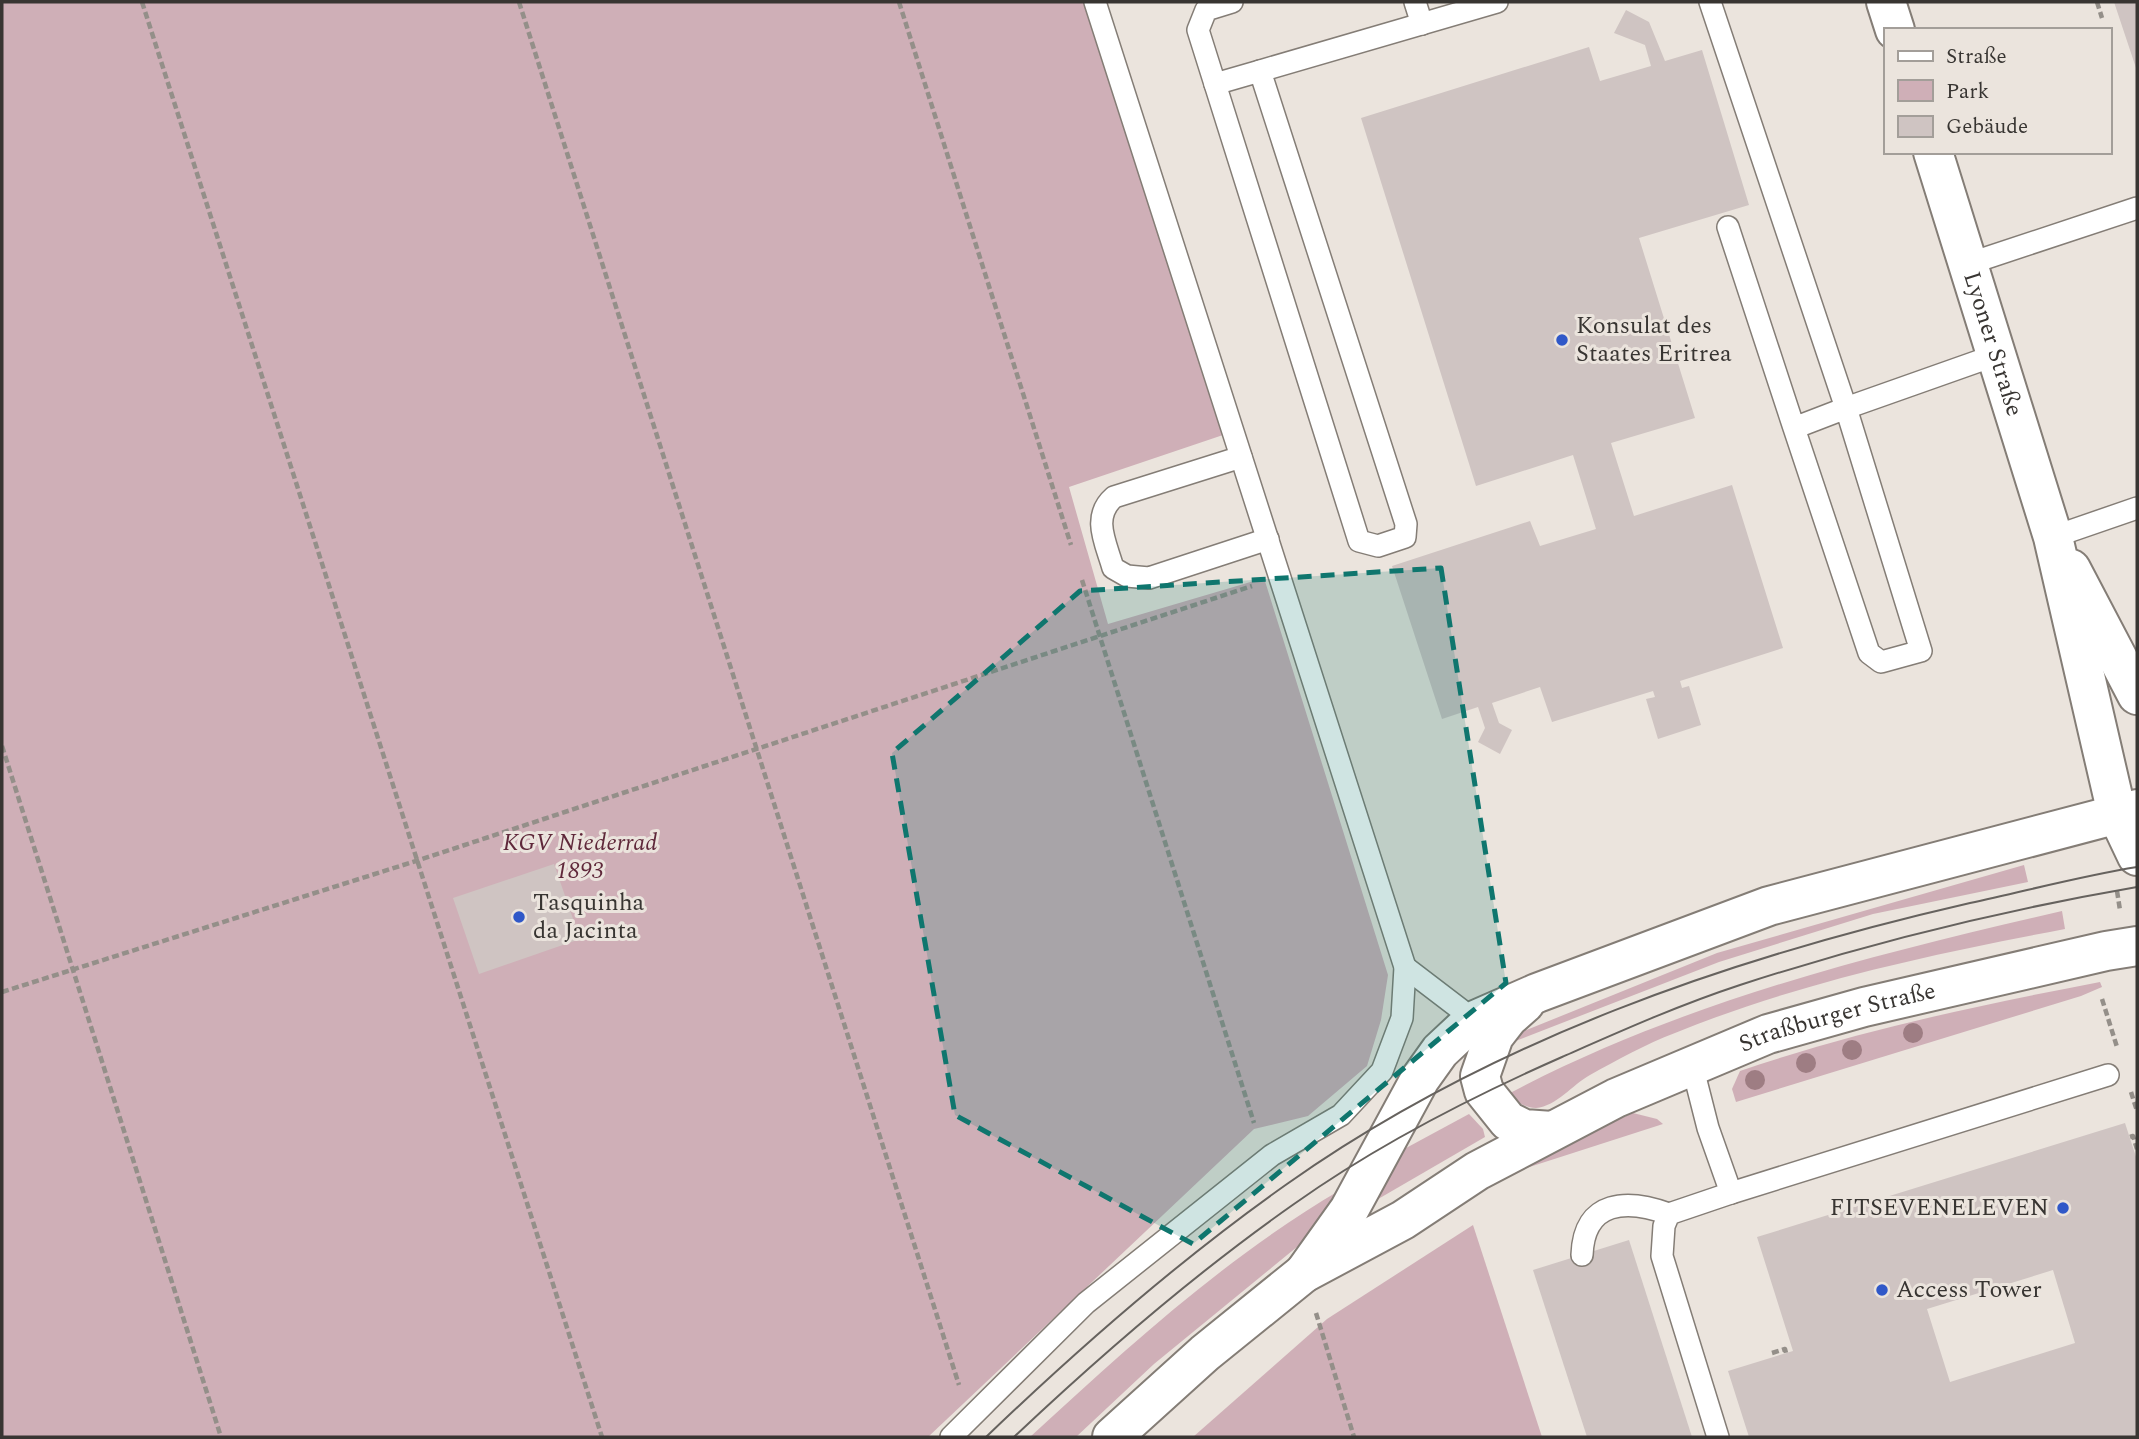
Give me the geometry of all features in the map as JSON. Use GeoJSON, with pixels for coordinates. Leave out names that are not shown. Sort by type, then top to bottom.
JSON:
{"type":"FeatureCollection","features":[{"type":"Feature","properties":{"kind":"main road"},"geometry":{"type":"LineString","coordinates":[[1886,2],[1894,28]]}},
{"type":"Feature","properties":{"kind":"main road","name":"Lyoner Straße"},"geometry":{"type":"LineString","coordinates":[[1934,154],[2053,537],[2137,856]]}},
{"type":"Feature","properties":{"kind":"main road","name":"Lyoner Straße"},"geometry":{"type":"LineString","coordinates":[[2053,537],[2107,633],[2137,695]]}},
{"type":"Feature","properties":{"kind":"main road","name":"Straßburger Straße"},"geometry":{"type":"LineString","coordinates":[[1308,1287],[1420,1079],[1440,1051],[1471,1021],[1537,993],[1769,905],[2127,812]]}},
{"type":"Feature","properties":{"kind":"main road","name":"Straßburger Straße"},"geometry":{"type":"LineString","coordinates":[[1112,1437],[1205,1353],[1308,1287],[1477,1171],[1552,1131],[1692,1065],[1768,1034],[1864,1007],[2127,943]]}},
{"type":"Feature","properties":{"kind":"main road","name":"Straßburger Straße"},"geometry":{"type":"LineString","coordinates":[[1537,993],[1508,1018],[1494,1036],[1480,1076],[1484,1091],[1508,1121],[1524,1129],[1552,1131]]}},
{"type":"Feature","properties":{"kind":"lane"},"geometry":{"type":"LineString","coordinates":[[951,1437],[1086,1303],[1272,1155],[1341,1115],[1382,1071],[1402,1018],[1405,967],[1095,2]]}},
{"type":"Feature","properties":{"kind":"lane"},"geometry":{"type":"LineString","coordinates":[[1232,2],[1206,10],[1198,30],[1359,541],[1378,546],[1405,537],[1406,524],[1260,71]]}},
{"type":"Feature","properties":{"kind":"lane"},"geometry":{"type":"LineString","coordinates":[[1415,2],[1422,24]]}},
{"type":"Feature","properties":{"kind":"lane"},"geometry":{"type":"LineString","coordinates":[[1215,84],[1497,2]]}},
{"type":"Feature","properties":{"kind":"lane"},"geometry":{"type":"LineString","coordinates":[[1710,2],[1846,408],[1921,651],[1881,662],[1870,653],[1728,227]]}},
{"type":"Feature","properties":{"kind":"lane"},"geometry":{"type":"LineString","coordinates":[[1968,264],[2137,208]]}},
{"type":"Feature","properties":{"kind":"lane"},"geometry":{"type":"LineString","coordinates":[[1794,428],[1996,355]]}},
{"type":"Feature","properties":{"kind":"lane"},"geometry":{"type":"LineString","coordinates":[[1241,457],[1114,497],[1102,507],[1100,520],[1113,568],[1128,576],[1149,578],[1268,539]]}},
{"type":"Feature","properties":{"kind":"lane"},"geometry":{"type":"LineString","coordinates":[[2053,537],[2137,508]]}},
{"type":"Feature","properties":{"kind":"lane"},"geometry":{"type":"LineString","coordinates":[[1405,967],[1460,1009],[1471,1021]]}},
{"type":"Feature","properties":{"kind":"lane"},"geometry":{"type":"LineString","coordinates":[[1692,1065],[1708,1128],[1731,1193]]}},
{"type":"Feature","properties":{"kind":"lane"},"geometry":{"type":"LineString","coordinates":[[1583,1255],[1588,1228],[1598,1216],[1612,1207],[1639,1204],[1669,1214],[2108,1075]]}},
{"type":"Feature","properties":{"kind":"lane"},"geometry":{"type":"LineString","coordinates":[[1669,1214],[1664,1226],[1662,1256],[1718,1437]]}},
{"type":"Feature","properties":{"kind":"path"},"geometry":{"type":"LineString","coordinates":[[142,2],[602,1437]]}},
{"type":"Feature","properties":{"kind":"path"},"geometry":{"type":"LineString","coordinates":[[519,2],[960,1387]]}},
{"type":"Feature","properties":{"kind":"path"},"geometry":{"type":"LineString","coordinates":[[2097,2],[2102,18]]}},
{"type":"Feature","properties":{"kind":"path"},"geometry":{"type":"LineString","coordinates":[[2,992],[419,860],[1279,576]]}},
{"type":"Feature","properties":{"kind":"path"},"geometry":{"type":"LineString","coordinates":[[2,746],[221,1437]]}},
{"type":"Feature","properties":{"kind":"path"},"geometry":{"type":"LineString","coordinates":[[2102,999],[2117,1047]]}},
{"type":"Feature","properties":{"kind":"path"},"geometry":{"type":"LineString","coordinates":[[2130,1137],[2133,1136],[2137,1149]]}},
{"type":"Feature","properties":{"kind":"path"},"geometry":{"type":"LineString","coordinates":[[1308,1287],[1354,1437]]}},
{"type":"Feature","properties":{"kind":"path"},"geometry":{"type":"LineString","coordinates":[[1772,1353],[1785,1349],[1786,1353]]}},
{"type":"Feature","properties":{"kind":"highlighted area"},"geometry":{"type":"Polygon","coordinates":[[[1441,568],[1506,983],[1193,1244],[955,1115],[892,753],[1080,591],[1441,568]]]}},
{"type":"Feature","properties":{"kind":"green space","name":"KGV Niederrad 1893"},"geometry":{"type":"Polygon","coordinates":[[[2,2],[1085,2],[1223,435],[1069,487],[1108,624],[1264,578],[1388,975],[1381,1020],[1367,1066],[1308,1116],[1254,1129],[928,1437],[2,1437],[2,2]]]}},
{"type":"Feature","properties":{"kind":"green space"},"geometry":{"type":"Polygon","coordinates":[[[2024,865],[2028,882],[1873,914],[1719,962],[1500,1047],[1507,1039],[1524,1031],[1717,953],[2024,865]]]}},
{"type":"Feature","properties":{"kind":"green space"},"geometry":{"type":"Polygon","coordinates":[[[2062,911],[2065,929],[1867,971],[1722,1015],[1632,1052],[1583,1079],[1558,1099],[1544,1106],[1528,1107],[1508,1094],[1641,1033],[1709,1007],[1849,964],[2062,911]]]}},
{"type":"Feature","properties":{"kind":"green space"},"geometry":{"type":"Polygon","coordinates":[[[2100,982],[2102,987],[2081,996],[1736,1102],[1732,1089],[1740,1071],[1785,1056],[1918,1020],[2100,982]]]}},
{"type":"Feature","properties":{"kind":"green space"},"geometry":{"type":"Polygon","coordinates":[[[1633,1113],[1657,1119],[1663,1124],[1498,1177],[1546,1151],[1633,1113]]]}},
{"type":"Feature","properties":{"kind":"green space"},"geometry":{"type":"Polygon","coordinates":[[[1469,1114],[1483,1129],[1485,1137],[1373,1202],[1395,1154],[1469,1114]]]}},
{"type":"Feature","properties":{"kind":"green space"},"geometry":{"type":"Polygon","coordinates":[[[1342,1189],[1303,1242],[1154,1364],[1076,1437],[1030,1437],[1141,1337],[1218,1274],[1299,1215],[1342,1189]]]}},
{"type":"Feature","properties":{"kind":"green space"},"geometry":{"type":"Polygon","coordinates":[[[1473,1225],[1542,1437],[1193,1437],[1327,1319],[1473,1225]]]}},
{"type":"Feature","properties":{"kind":"building"},"geometry":{"type":"Polygon","coordinates":[[[2114,2],[2137,2],[2137,71],[2114,2]]]}},
{"type":"Feature","properties":{"kind":"building"},"geometry":{"type":"Polygon","coordinates":[[[1626,10],[1649,22],[1665,61],[1702,50],[1749,205],[1639,238],[1695,418],[1611,443],[1634,516],[1732,485],[1783,648],[1680,681],[1682,688],[1689,686],[1701,725],[1658,739],[1646,699],[1655,697],[1653,691],[1552,722],[1540,687],[1492,703],[1499,723],[1512,730],[1500,754],[1478,742],[1485,728],[1478,707],[1442,719],[1392,566],[1530,521],[1540,546],[1596,529],[1573,455],[1476,486],[1361,118],[1589,47],[1600,81],[1651,66],[1645,45],[1614,33],[1626,10]]]}},
{"type":"Feature","properties":{"kind":"building"},"geometry":{"type":"Polygon","coordinates":[[[554,864],[580,939],[479,974],[453,898],[554,864]]]}},
{"type":"Feature","properties":{"kind":"building","name":"Access Tower"},"geometry":{"type":"Polygon","coordinates":[[[2125,1123],[2137,1160],[2137,1437],[1749,1437],[1728,1371],[1793,1351],[1757,1237],[2125,1123]],[[2053,1270],[1927,1309],[1950,1382],[2075,1343],[2053,1270]]]}},
{"type":"Feature","properties":{"kind":"building"},"geometry":{"type":"Polygon","coordinates":[[[1629,1240],[1692,1437],[1587,1437],[1533,1270],[1629,1240]]]}},
{"type":"Feature","properties":{"kind":"tram line"},"geometry":{"type":"LineString","coordinates":[[986,1437],[1132,1305],[1247,1213],[1365,1133],[1446,1087],[1529,1046],[1702,978],[1880,925],[2074,879],[2137,867]]}},
{"type":"Feature","properties":{"kind":"tram line"},"geometry":{"type":"LineString","coordinates":[[1014,1437],[1150,1316],[1257,1231],[1326,1182],[1391,1142],[1493,1089],[1672,1010],[1789,970],[1937,929],[2137,887]]}},
{"type":"Feature","properties":{"kind":"place","name":"Konsulat des Staates Eritrea"},"geometry":{"type":"Point","coordinates":[1562,340]}},
{"type":"Feature","properties":{"kind":"place","name":"Tasquinha da Jacinta"},"geometry":{"type":"Point","coordinates":[519,917]}},
{"type":"Feature","properties":{"kind":"place","name":"FITSEVENELEVEN"},"geometry":{"type":"Point","coordinates":[2063,1208]}},
{"type":"Feature","properties":{"kind":"place","name":"Access Tower"},"geometry":{"type":"Point","coordinates":[1882,1290]}}]}
